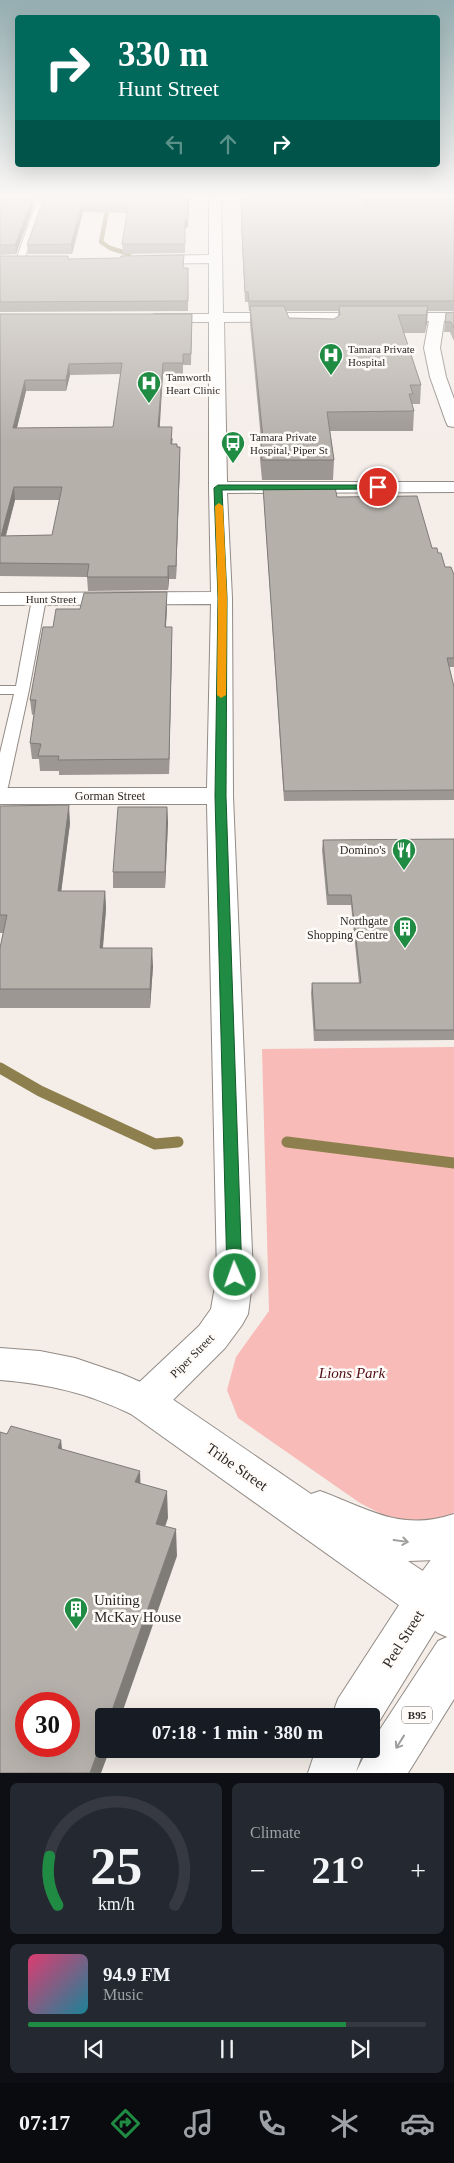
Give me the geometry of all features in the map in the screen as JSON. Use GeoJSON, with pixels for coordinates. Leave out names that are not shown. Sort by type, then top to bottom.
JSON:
{"type":"FeatureCollection","features":[{"type":"Feature","properties":{"kind":"street","name":"Piper Street"},"geometry":{"type":"LineString","coordinates":[[145,1402],[212,1337],[229,1314],[235,1275],[220,796],[222,598],[218,488],[217,278]]}},
{"type":"Feature","properties":{"kind":"street"},"geometry":{"type":"LineString","coordinates":[[144,318],[217,317],[331,321],[454,317]]}},
{"type":"Feature","properties":{"kind":"street"},"geometry":{"type":"LineString","coordinates":[[437,317],[432,348],[438,377],[454,422]]}},
{"type":"Feature","properties":{"kind":"street"},"geometry":{"type":"LineString","coordinates":[[218,488],[454,487]]}},
{"type":"Feature","properties":{"kind":"street","name":"Hunt Street"},"geometry":{"type":"LineString","coordinates":[[0,599],[222,598]]}},
{"type":"Feature","properties":{"kind":"street","name":"Gorman Street"},"geometry":{"type":"LineString","coordinates":[[0,796],[220,796]]}},
{"type":"Feature","properties":{"kind":"street","name":"Tribe Street"},"geometry":{"type":"LineString","coordinates":[[0,1364],[26,1365],[67,1371],[108,1384],[145,1402],[441,1609]]}},
{"type":"Feature","properties":{"kind":"street"},"geometry":{"type":"LineString","coordinates":[[260,1482],[390,1539],[414,1542],[442,1539],[454,1534]]}},
{"type":"Feature","properties":{"kind":"street","name":"Peel Street"},"geometry":{"type":"LineString","coordinates":[[361,1708],[441,1609],[454,1563]]}},
{"type":"Feature","properties":{"kind":"street","name":"B95"},"geometry":{"type":"LineString","coordinates":[[380,1773],[454,1656]]}},
{"type":"Feature","properties":{"kind":"street"},"geometry":{"type":"LineString","coordinates":[[332,1773],[337,1758]]}},
{"type":"Feature","properties":{"kind":"lane"},"geometry":{"type":"LineString","coordinates":[[0,787],[22,690],[39,599]]}},
{"type":"Feature","properties":{"kind":"lane"},"geometry":{"type":"LineString","coordinates":[[0,690],[22,690]]}},
{"type":"Feature","properties":{"kind":"green space","name":"Lions Park"},"geometry":{"type":"Polygon","coordinates":[[[454,1047],[454,1512],[450,1517],[405,1526],[360,1503],[238,1418],[227,1390],[236,1357],[269,1311],[262,1049],[454,1047]]]}},
{"type":"Feature","properties":{"kind":"building"},"geometry":{"type":"Polygon","coordinates":[[[0,278],[188,278],[188,301],[0,302],[0,278]]]}},
{"type":"Feature","properties":{"kind":"building"},"geometry":{"type":"Polygon","coordinates":[[[244,278],[454,278],[454,301],[249,301],[248,292],[245,292],[244,278]]]}},
{"type":"Feature","properties":{"kind":"building","name":"Tamara Private Hospital"},"geometry":{"type":"Polygon","coordinates":[[[250,306],[284,306],[289,318],[334,319],[340,315],[339,306],[428,306],[426,315],[398,315],[421,385],[410,385],[413,394],[409,394],[414,411],[327,412],[334,460],[262,460],[261,439],[263,439],[250,306]]]}},
{"type":"Feature","properties":{"kind":"building"},"geometry":{"type":"Polygon","coordinates":[[[454,312],[454,328],[451,322],[445,322],[446,313],[454,312]]]}},
{"type":"Feature","properties":{"kind":"building"},"geometry":{"type":"Polygon","coordinates":[[[0,314],[192,314],[191,354],[183,354],[183,363],[163,363],[158,427],[172,427],[171,444],[177,444],[177,447],[180,447],[176,566],[168,566],[168,577],[87,577],[89,564],[0,563],[0,314]],[[122,363],[69,364],[66,380],[25,380],[13,428],[113,427],[122,363]],[[14,487],[1,536],[52,535],[62,487],[14,487]]]}},
{"type":"Feature","properties":{"kind":"building"},"geometry":{"type":"Polygon","coordinates":[[[263,487],[335,487],[337,497],[417,496],[432,548],[437,548],[438,553],[441,553],[445,567],[451,567],[454,575],[454,658],[447,658],[454,687],[454,790],[284,791],[263,487]]]}},
{"type":"Feature","properties":{"kind":"building"},"geometry":{"type":"Polygon","coordinates":[[[167,592],[165,627],[172,627],[169,759],[58,760],[59,756],[38,756],[41,744],[30,743],[36,700],[30,700],[43,627],[53,627],[56,609],[80,609],[84,593],[167,592]]]}},
{"type":"Feature","properties":{"kind":"building"},"geometry":{"type":"Polygon","coordinates":[[[69,805],[58,891],[105,891],[100,948],[152,948],[150,989],[0,989],[0,948],[7,915],[0,915],[0,806],[69,805]]]}},
{"type":"Feature","properties":{"kind":"building"},"geometry":{"type":"Polygon","coordinates":[[[118,807],[167,807],[165,872],[113,872],[118,807]]]}},
{"type":"Feature","properties":{"kind":"building","name":"Northgate Shopping Centre"},"geometry":{"type":"Polygon","coordinates":[[[454,839],[454,1030],[315,1030],[312,983],[361,983],[351,895],[328,895],[323,840],[454,839]]]}},
{"type":"Feature","properties":{"kind":"building","name":"Uniting McKay House"},"geometry":{"type":"Polygon","coordinates":[[[11,1426],[61,1440],[58,1448],[140,1471],[135,1482],[167,1491],[156,1524],[176,1529],[113,1708],[95,1708],[95,1758],[90,1773],[0,1773],[0,1432],[7,1434],[11,1426]]]}},
{"type":"Feature","properties":{"kind":"waterway"},"geometry":{"type":"LineString","coordinates":[[0,1068],[40,1091],[155,1144],[178,1142]]}},
{"type":"Feature","properties":{"kind":"waterway"},"geometry":{"type":"LineString","coordinates":[[287,1142],[454,1163]]}},
{"type":"Feature","properties":{"kind":"slow traffic"},"geometry":{"type":"LineString","coordinates":[[219,506],[222,598],[221,695]]}},
{"type":"Feature","properties":{"kind":"place","name":"Tamara Private Hospital"},"geometry":{"type":"Point","coordinates":[331,376]}},
{"type":"Feature","properties":{"kind":"place","name":"Tamworth Heart Clinic"},"geometry":{"type":"Point","coordinates":[149,404]}},
{"type":"Feature","properties":{"kind":"place","name":"Tamara Private Hospital, Piper St"},"geometry":{"type":"Point","coordinates":[233,464]}},
{"type":"Feature","properties":{"kind":"place","name":"Domino's"},"geometry":{"type":"Point","coordinates":[404,871]}},
{"type":"Feature","properties":{"kind":"place","name":"Northgate Shopping Centre"},"geometry":{"type":"Point","coordinates":[405,949]}},
{"type":"Feature","properties":{"kind":"place","name":"Uniting McKay House"},"geometry":{"type":"Point","coordinates":[76,1630]}},
{"type":"Feature","properties":{"kind":"route"},"geometry":{"type":"LineString","coordinates":[[235,1275],[220,796],[222,598],[218,488],[378,487]]}}]}
